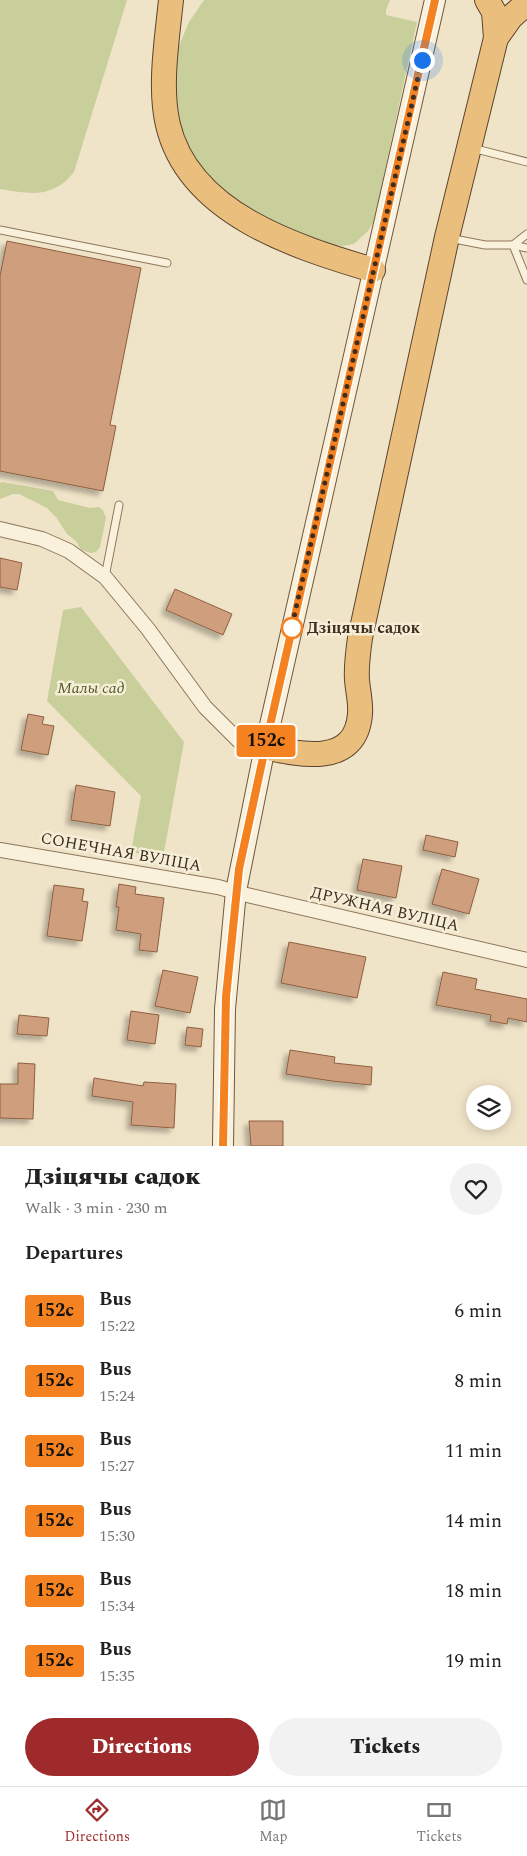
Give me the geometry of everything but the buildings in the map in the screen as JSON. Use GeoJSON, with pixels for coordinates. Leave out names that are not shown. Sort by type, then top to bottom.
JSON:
{"type":"FeatureCollection","features":[{"type":"Feature","properties":{"kind":"highway"},"geometry":{"type":"LineString","coordinates":[[172,0],[167,40],[164,99],[168,126],[177,150],[189,172],[216,200],[278,237],[373,270]]}},
{"type":"Feature","properties":{"kind":"highway"},"geometry":{"type":"LineString","coordinates":[[265,748],[303,754],[319,755],[332,753],[344,747],[352,739],[358,727],[360,702],[357,663],[360,638],[446,237],[496,38],[494,12],[487,0]]}},
{"type":"Feature","properties":{"kind":"highway"},"geometry":{"type":"LineString","coordinates":[[496,38],[511,18],[527,3]]}},
{"type":"Feature","properties":{"kind":"main road"},"geometry":{"type":"LineString","coordinates":[[223,1146],[226,997],[236,891],[265,748],[435,0]]}},
{"type":"Feature","properties":{"kind":"street"},"geometry":{"type":"LineString","coordinates":[[0,528],[42,538],[69,551],[105,577],[148,629],[205,707],[239,741],[265,748]]}},
{"type":"Feature","properties":{"kind":"street","name":"СОНЕЧНАЯ ВУЛІЦА"},"geometry":{"type":"LineString","coordinates":[[0,850],[236,891]]}},
{"type":"Feature","properties":{"kind":"street","name":"ДРУЖНАЯ ВУЛІЦА"},"geometry":{"type":"LineString","coordinates":[[236,891],[527,960]]}},
{"type":"Feature","properties":{"kind":"lane"},"geometry":{"type":"LineString","coordinates":[[469,147],[527,162]]}},
{"type":"Feature","properties":{"kind":"lane"},"geometry":{"type":"LineString","coordinates":[[0,230],[167,263]]}},
{"type":"Feature","properties":{"kind":"lane"},"geometry":{"type":"LineString","coordinates":[[513,244],[527,234]]}},
{"type":"Feature","properties":{"kind":"lane"},"geometry":{"type":"LineString","coordinates":[[446,237],[485,245],[513,244],[527,248]]}},
{"type":"Feature","properties":{"kind":"lane"},"geometry":{"type":"LineString","coordinates":[[513,244],[527,280]]}},
{"type":"Feature","properties":{"kind":"lane"},"geometry":{"type":"LineString","coordinates":[[105,577],[119,504]]}},
{"type":"Feature","properties":{"kind":"green space"},"geometry":{"type":"Polygon","coordinates":[[[0,0],[127,0],[74,172],[66,181],[49,191],[31,193],[0,189],[0,0]]]}},
{"type":"Feature","properties":{"kind":"green space"},"geometry":{"type":"Polygon","coordinates":[[[204,0],[390,0],[386,15],[417,22],[374,221],[368,231],[354,244],[332,245],[284,227],[239,204],[201,169],[179,126],[172,100],[178,48],[189,22],[204,0]]]}},
{"type":"Feature","properties":{"kind":"green space"},"geometry":{"type":"Polygon","coordinates":[[[0,483],[53,491],[58,500],[90,508],[99,507],[103,510],[106,518],[100,547],[96,552],[91,553],[81,550],[76,541],[67,534],[56,517],[47,508],[19,494],[13,494],[0,499],[0,483]]]}},
{"type":"Feature","properties":{"kind":"green space","name":"Малы сад"},"geometry":{"type":"Polygon","coordinates":[[[81,607],[184,742],[163,858],[131,852],[141,796],[47,701],[63,610],[81,607]]]}},
{"type":"Feature","properties":{"kind":"bus line","name":"152с"},"geometry":{"type":"LineString","coordinates":[[223,1146],[226,997],[239,869],[289,640],[435,0]]}},
{"type":"Feature","properties":{"kind":"place","name":"Дзіцячы садок"},"geometry":{"type":"Point","coordinates":[292,628]}},
{"type":"Feature","properties":{"kind":"route"},"geometry":{"type":"LineString","coordinates":[[292,628],[291,630],[422,60]]}}]}
